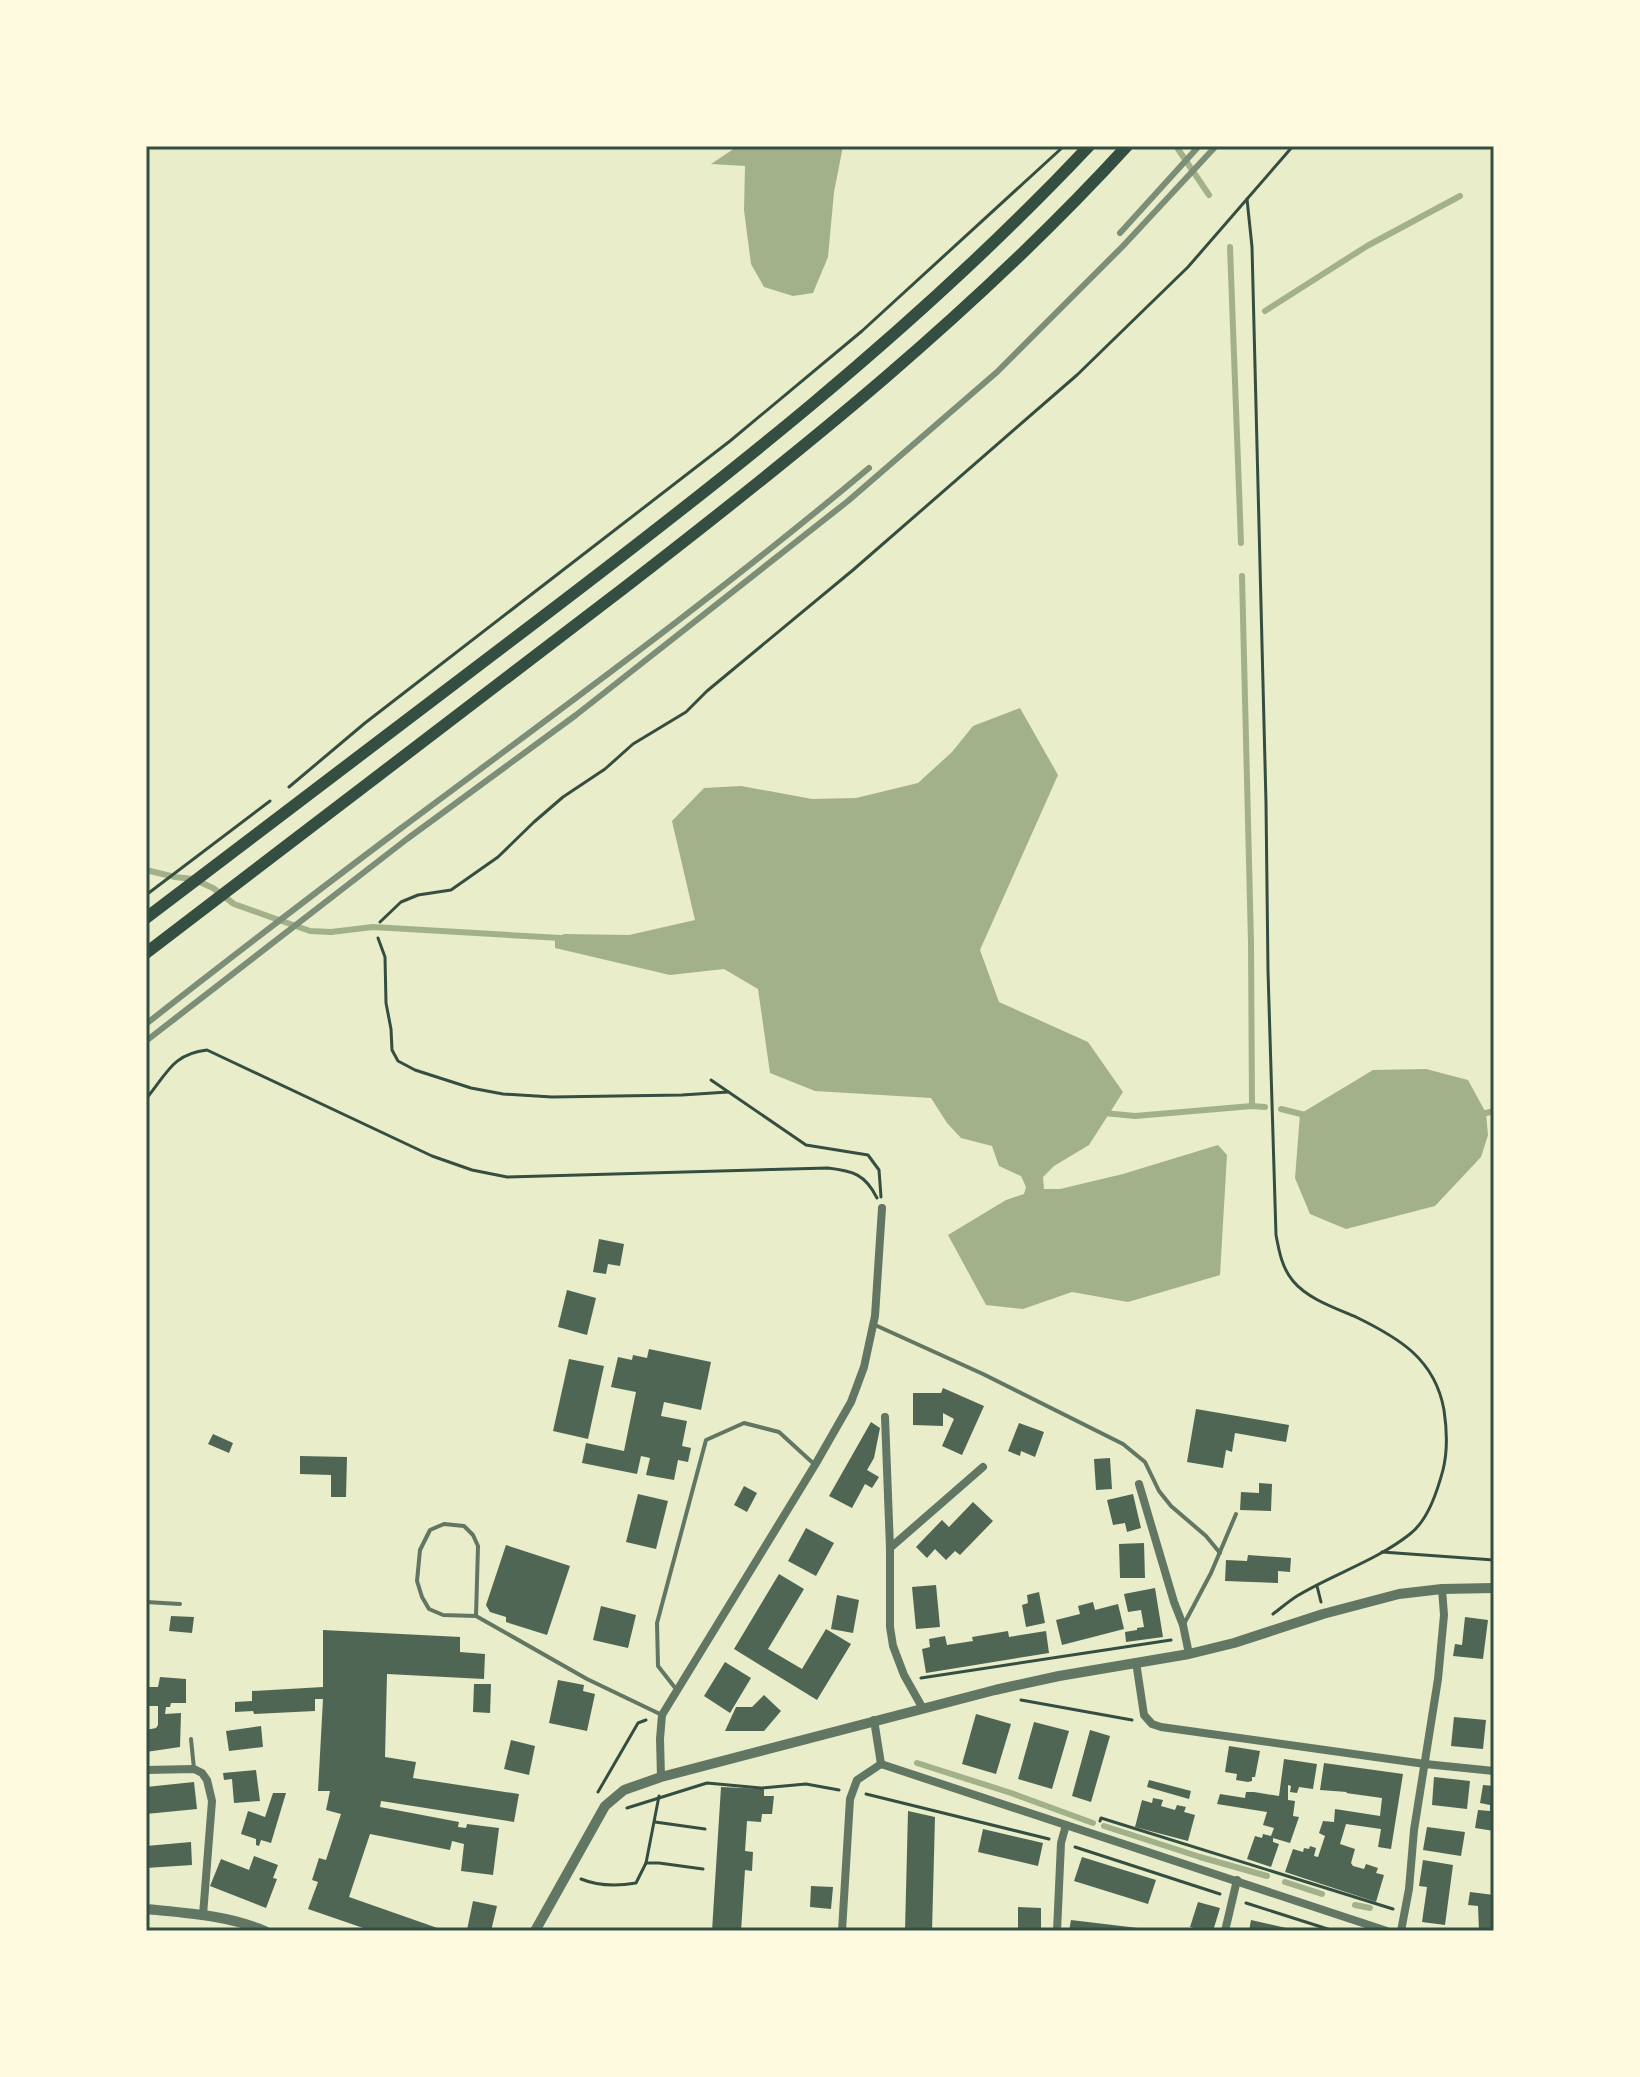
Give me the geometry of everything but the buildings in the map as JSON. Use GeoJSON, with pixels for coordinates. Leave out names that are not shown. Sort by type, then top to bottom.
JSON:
{"type":"FeatureCollection","features":[{"type":"Feature","properties":{"kind":"main road"},"geometry":{"type":"LineString","coordinates":[[146,953],[565,634],[799,450],[963,308],[1035,241],[1127,146]]}},
{"type":"Feature","properties":{"kind":"main road"},"geometry":{"type":"LineString","coordinates":[[146,918],[667,521],[784,427],[944,289],[1087,148]]}},
{"type":"Feature","properties":{"kind":"street"},"geometry":{"type":"LineString","coordinates":[[661,1777],[662,1715],[851,1402],[864,1367],[873,1324],[882,1208]]}},
{"type":"Feature","properties":{"kind":"street"},"geometry":{"type":"LineString","coordinates":[[885,1417],[890,1627],[893,1646],[922,1707]]}},
{"type":"Feature","properties":{"kind":"street"},"geometry":{"type":"LineString","coordinates":[[890,1548],[983,1467]]}},
{"type":"Feature","properties":{"kind":"street"},"geometry":{"type":"LineString","coordinates":[[1139,1484],[1183,1625],[1189,1654]]}},
{"type":"Feature","properties":{"kind":"street"},"geometry":{"type":"LineString","coordinates":[[535,1931],[605,1806],[624,1790],[661,1777],[922,1707],[1059,1676],[1189,1654],[1399,1594],[1494,1588]]}},
{"type":"Feature","properties":{"kind":"street"},"geometry":{"type":"LineString","coordinates":[[1401,1931],[1438,1679],[1444,1615],[1442,1589]]}},
{"type":"Feature","properties":{"kind":"street"},"geometry":{"type":"LineString","coordinates":[[1136,1662],[1144,1715],[1152,1724],[1161,1727],[1494,1771]]}},
{"type":"Feature","properties":{"kind":"street"},"geometry":{"type":"LineString","coordinates":[[874,1720],[881,1764]]}},
{"type":"Feature","properties":{"kind":"street"},"geometry":{"type":"LineString","coordinates":[[842,1931],[850,1799],[857,1780],[881,1764]]}},
{"type":"Feature","properties":{"kind":"street"},"geometry":{"type":"LineString","coordinates":[[881,1764],[1387,1931]]}},
{"type":"Feature","properties":{"kind":"street"},"geometry":{"type":"LineString","coordinates":[[146,1770],[194,1769],[207,1780],[212,1801],[203,1915]]}},
{"type":"Feature","properties":{"kind":"street"},"geometry":{"type":"LineString","coordinates":[[1057,1931],[1061,1843],[1066,1825]]}},
{"type":"Feature","properties":{"kind":"street"},"geometry":{"type":"LineString","coordinates":[[1225,1931],[1237,1880]]}},
{"type":"Feature","properties":{"kind":"street"},"geometry":{"type":"LineString","coordinates":[[146,1909],[203,1915],[248,1924],[265,1931]]}},
{"type":"Feature","properties":{"kind":"lane"},"geometry":{"type":"LineString","coordinates":[[873,1324],[1123,1444],[1145,1462],[1159,1491],[1171,1506],[1206,1536],[1220,1553]]}},
{"type":"Feature","properties":{"kind":"lane"},"geometry":{"type":"LineString","coordinates":[[677,1691],[658,1666],[657,1623],[706,1440],[744,1423],[779,1432],[815,1465]]}},
{"type":"Feature","properties":{"kind":"lane"},"geometry":{"type":"LineString","coordinates":[[1183,1625],[1199,1598],[1236,1514]]}},
{"type":"Feature","properties":{"kind":"lane"},"geometry":{"type":"LineString","coordinates":[[476,1616],[478,1546],[473,1535],[464,1526],[444,1524],[430,1530],[420,1550],[417,1581],[429,1609],[443,1615],[476,1616],[587,1679],[662,1715]]}},
{"type":"Feature","properties":{"kind":"lane"},"geometry":{"type":"LineString","coordinates":[[146,1602],[180,1604]]}},
{"type":"Feature","properties":{"kind":"lane"},"geometry":{"type":"LineString","coordinates":[[191,1739],[194,1769]]}},
{"type":"Feature","properties":{"kind":"path"},"geometry":{"type":"LineString","coordinates":[[290,786],[365,723],[641,512],[754,421],[862,331],[1064,146]]}},
{"type":"Feature","properties":{"kind":"path"},"geometry":{"type":"LineString","coordinates":[[380,922],[401,902],[418,895],[451,890],[498,857],[563,797],[605,769],[633,744],[686,712],[1077,375],[1188,267],[1293,146]]}},
{"type":"Feature","properties":{"kind":"path"},"geometry":{"type":"LineString","coordinates":[[1247,199],[1252,247],[1276,1235],[1281,1259],[1293,1281],[1313,1298],[1373,1326],[1410,1348],[1429,1367],[1441,1396],[1447,1427],[1446,1458],[1438,1488],[1428,1512],[1412,1533],[1297,1596],[1272,1615]]}},
{"type":"Feature","properties":{"kind":"path"},"geometry":{"type":"LineString","coordinates":[[146,895],[278,796]]}},
{"type":"Feature","properties":{"kind":"path"},"geometry":{"type":"LineString","coordinates":[[378,938],[385,957],[386,1003],[392,1050],[398,1061],[415,1070],[471,1088],[503,1094],[552,1097],[728,1092]]}},
{"type":"Feature","properties":{"kind":"path"},"geometry":{"type":"LineString","coordinates":[[146,1099],[176,1061],[191,1052],[207,1050],[432,1156],[472,1170],[507,1177],[828,1168],[851,1171],[870,1184],[882,1208]]}},
{"type":"Feature","properties":{"kind":"path"},"geometry":{"type":"LineString","coordinates":[[711,1080],[806,1145],[868,1155],[879,1170],[882,1208]]}},
{"type":"Feature","properties":{"kind":"path"},"geometry":{"type":"LineString","coordinates":[[1382,1552],[1494,1560]]}},
{"type":"Feature","properties":{"kind":"path"},"geometry":{"type":"LineString","coordinates":[[908,1683],[948,1673],[1186,1638]]}},
{"type":"Feature","properties":{"kind":"path"},"geometry":{"type":"LineString","coordinates":[[995,1690],[1025,1701],[1152,1724]]}},
{"type":"Feature","properties":{"kind":"path"},"geometry":{"type":"LineString","coordinates":[[662,1715],[638,1723],[597,1791],[605,1806],[620,1811],[707,1783],[761,1788],[806,1784],[853,1791],[1061,1843],[1334,1931]]}},
{"type":"Feature","properties":{"kind":"path"},"geometry":{"type":"LineString","coordinates":[[567,1874],[588,1882],[619,1886],[636,1883],[646,1863],[661,1777]]}},
{"type":"Feature","properties":{"kind":"path"},"geometry":{"type":"LineString","coordinates":[[1095,1834],[1101,1818],[1404,1913]]}},
{"type":"Feature","properties":{"kind":"path"},"geometry":{"type":"LineString","coordinates":[[655,1822],[705,1829]]}},
{"type":"Feature","properties":{"kind":"path"},"geometry":{"type":"LineString","coordinates":[[646,1863],[703,1869]]}},
{"type":"Feature","properties":{"kind":"shaded area"},"geometry":{"type":"Polygon","coordinates":[[[738,146],[843,146],[834,192],[828,257],[813,293],[793,296],[764,287],[751,264],[744,210],[745,166],[711,164],[738,146]]]}},
{"type":"Feature","properties":{"kind":"shaded area"},"geometry":{"type":"Polygon","coordinates":[[[1020,708],[1058,775],[980,950],[999,1002],[1088,1042],[1123,1092],[1089,1145],[1054,1166],[1043,1177],[1044,1189],[1060,1189],[1123,1174],[1218,1145],[1227,1155],[1220,1275],[1128,1302],[1072,1292],[1023,1309],[986,1305],[948,1235],[1006,1200],[1024,1194],[1026,1187],[1021,1176],[999,1166],[992,1146],[961,1138],[931,1098],[815,1091],[770,1073],[758,989],[724,969],[670,975],[555,948],[555,938],[564,934],[629,935],[695,920],[672,821],[704,788],[741,786],[812,799],[856,798],[918,783],[952,752],[973,726],[1020,708]]]}},
{"type":"Feature","properties":{"kind":"shaded area"},"geometry":{"type":"Polygon","coordinates":[[[1426,1069],[1468,1080],[1486,1113],[1488,1135],[1481,1157],[1435,1206],[1346,1229],[1310,1214],[1295,1178],[1300,1114],[1373,1070],[1426,1069]]]}},
{"type":"Feature","properties":{"kind":"waterway"},"geometry":{"type":"LineString","coordinates":[[1176,146],[1209,195]]}},
{"type":"Feature","properties":{"kind":"waterway"},"geometry":{"type":"LineString","coordinates":[[1265,311],[1367,246],[1460,196]]}},
{"type":"Feature","properties":{"kind":"waterway"},"geometry":{"type":"LineString","coordinates":[[1230,247],[1241,543]]}},
{"type":"Feature","properties":{"kind":"waterway"},"geometry":{"type":"LineString","coordinates":[[1242,576],[1252,1106]]}},
{"type":"Feature","properties":{"kind":"waterway"},"geometry":{"type":"LineString","coordinates":[[146,870],[193,879],[213,888],[234,904],[310,931],[373,927],[561,938]]}},
{"type":"Feature","properties":{"kind":"waterway"},"geometry":{"type":"LineString","coordinates":[[1104,1113],[1135,1116],[1265,1107]]}},
{"type":"Feature","properties":{"kind":"waterway"},"geometry":{"type":"LineString","coordinates":[[1281,1109],[1305,1115]]}},
{"type":"Feature","properties":{"kind":"waterway"},"geometry":{"type":"LineString","coordinates":[[1478,1115],[1494,1111]]}},
{"type":"Feature","properties":{"kind":"waterway"},"geometry":{"type":"LineString","coordinates":[[917,1763],[1093,1823]]}},
{"type":"Feature","properties":{"kind":"waterway"},"geometry":{"type":"LineString","coordinates":[[1104,1826],[1267,1876]]}},
{"type":"Feature","properties":{"kind":"waterway"},"geometry":{"type":"LineString","coordinates":[[1285,1882],[1322,1894]]}},
{"type":"Feature","properties":{"kind":"waterway"},"geometry":{"type":"LineString","coordinates":[[1355,1905],[1370,1908]]}},
{"type":"Feature","properties":{"kind":"railway"},"geometry":{"type":"LineString","coordinates":[[1120,233],[1199,146]]}},
{"type":"Feature","properties":{"kind":"railway"},"geometry":{"type":"LineString","coordinates":[[146,1041],[407,839],[576,715],[848,501],[997,372],[1123,246],[1216,146]]}},
{"type":"Feature","properties":{"kind":"railway"},"geometry":{"type":"LineString","coordinates":[[146,1024],[696,607],[869,468]]}}]}
